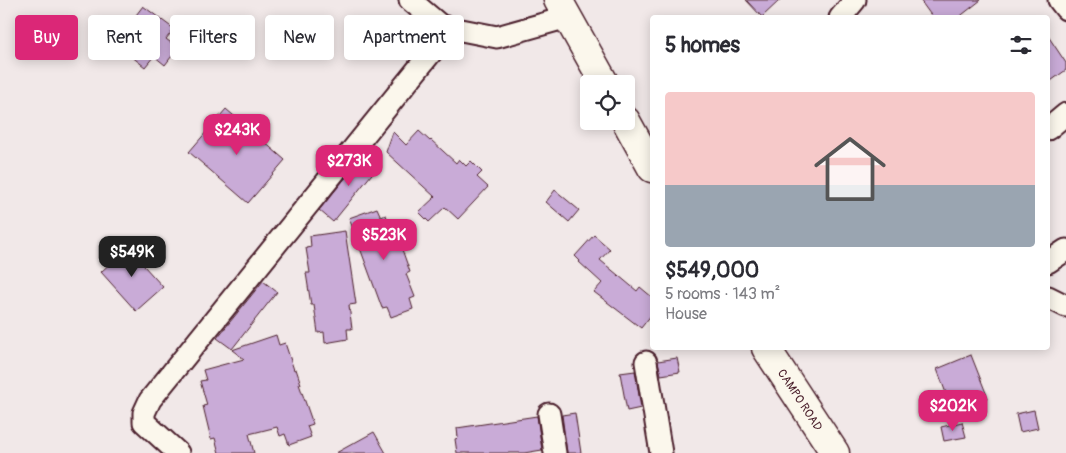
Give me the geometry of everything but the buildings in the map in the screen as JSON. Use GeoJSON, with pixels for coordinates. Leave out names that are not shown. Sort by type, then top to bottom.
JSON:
{"type":"FeatureCollection","features":[{"type":"Feature","properties":{"kind":"highway"},"geometry":{"type":"LineString","coordinates":[[563,9],[600,75]]}},
{"type":"Feature","properties":{"kind":"highway"},"geometry":{"type":"LineString","coordinates":[[631,130],[650,164]]}},
{"type":"Feature","properties":{"kind":"highway","name":"CAMPO ROAD"},"geometry":{"type":"LineString","coordinates":[[767,350],[835,453]]}},
{"type":"Feature","properties":{"kind":"street"},"geometry":{"type":"LineString","coordinates":[[410,0],[427,15]]}},
{"type":"Feature","properties":{"kind":"street"},"geometry":{"type":"LineString","coordinates":[[842,15],[855,0]]}},
{"type":"Feature","properties":{"kind":"street"},"geometry":{"type":"LineString","coordinates":[[1059,0],[1066,9]]}},
{"type":"Feature","properties":{"kind":"street"},"geometry":{"type":"LineString","coordinates":[[464,30],[497,37],[563,9]]}},
{"type":"Feature","properties":{"kind":"street"},"geometry":{"type":"LineString","coordinates":[[178,453],[144,422],[144,413],[150,400],[426,60]]}},
{"type":"Feature","properties":{"kind":"street"},"geometry":{"type":"LineString","coordinates":[[1050,127],[1066,114]]}},
{"type":"Feature","properties":{"kind":"street"},"geometry":{"type":"LineString","coordinates":[[1050,261],[1066,250]]}},
{"type":"Feature","properties":{"kind":"street"},"geometry":{"type":"LineString","coordinates":[[1050,298],[1066,306]]}},
{"type":"Feature","properties":{"kind":"street"},"geometry":{"type":"LineString","coordinates":[[646,362],[661,453]]}},
{"type":"Feature","properties":{"kind":"street"},"geometry":{"type":"LineString","coordinates":[[549,414],[555,453]]}}]}
